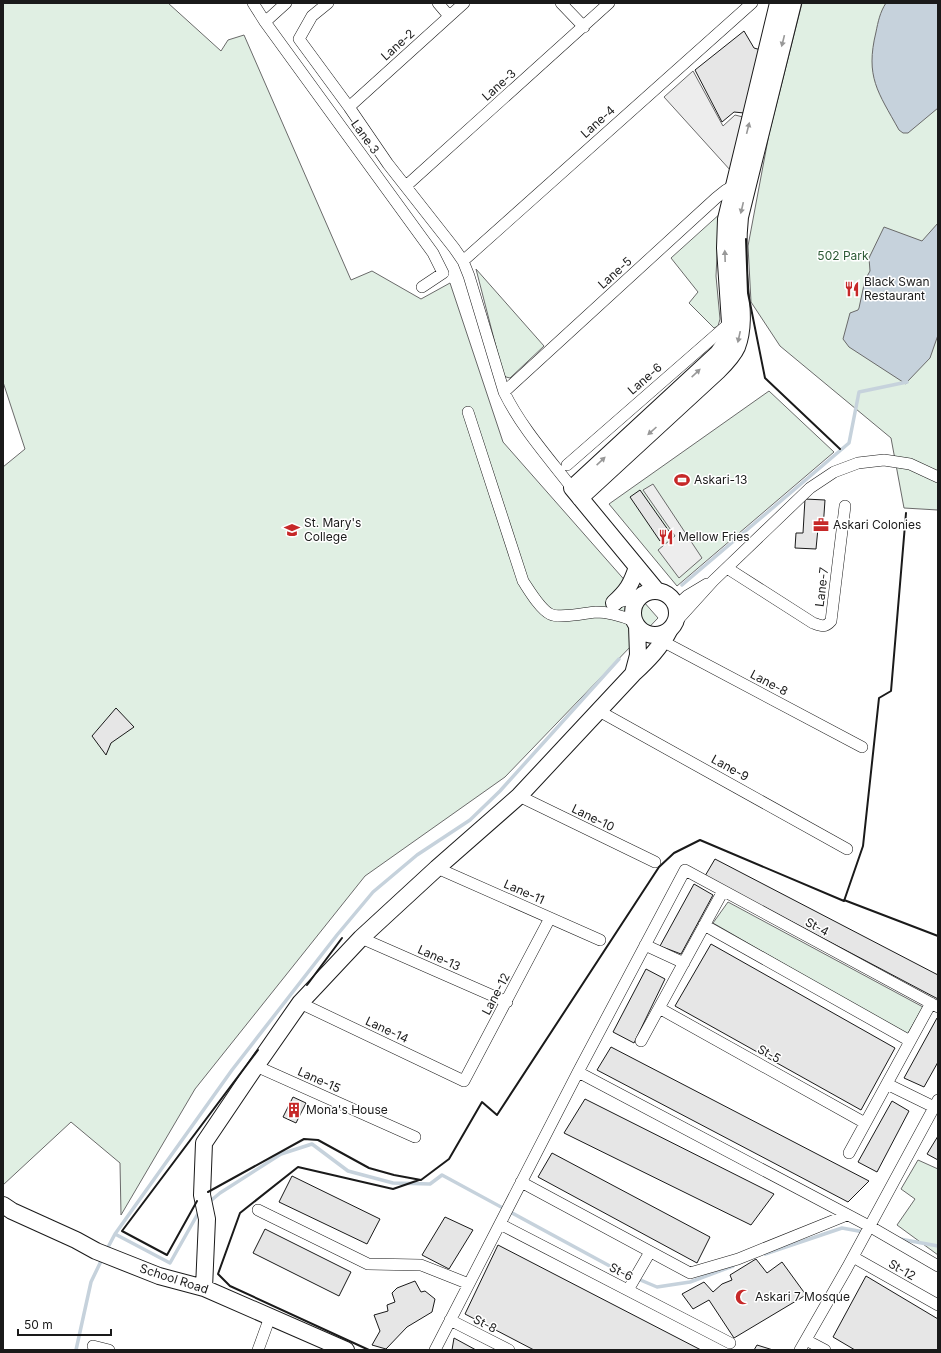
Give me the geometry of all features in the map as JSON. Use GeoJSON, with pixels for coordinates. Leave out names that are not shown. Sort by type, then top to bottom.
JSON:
{"type":"FeatureCollection","features":[{"type":"Feature","properties":{"kind":"street"},"geometry":{"type":"LineString","coordinates":[[253,3],[265,22],[286,3]]}},
{"type":"Feature","properties":{"kind":"street"},"geometry":{"type":"LineString","coordinates":[[328,3],[312,16],[299,39],[349,107],[388,164],[454,248],[469,276],[504,392],[511,406],[523,425],[576,493],[637,567],[657,591],[668,596],[676,606],[677,612],[669,631],[653,635],[647,634],[636,624],[613,614],[596,612],[569,616],[550,614],[533,598],[523,581],[468,412]]}},
{"type":"Feature","properties":{"kind":"street"},"geometry":{"type":"LineString","coordinates":[[438,3],[449,16]]}},
{"type":"Feature","properties":{"kind":"street","name":"Lane-2"},"geometry":{"type":"LineString","coordinates":[[349,107],[464,3]]}},
{"type":"Feature","properties":{"kind":"street"},"geometry":{"type":"LineString","coordinates":[[561,3],[584,27]]}},
{"type":"Feature","properties":{"kind":"street","name":"Lane-3"},"geometry":{"type":"LineString","coordinates":[[406,186],[610,3]]}},
{"type":"Feature","properties":{"kind":"street","name":"Lane-4"},"geometry":{"type":"LineString","coordinates":[[462,261],[752,3]]}},
{"type":"Feature","properties":{"kind":"street"},"geometry":{"type":"LineString","coordinates":[[741,183],[778,3]]}},
{"type":"Feature","properties":{"kind":"street"},"geometry":{"type":"LineString","coordinates":[[576,493],[718,353],[727,340],[736,318],[725,248],[726,220],[741,183],[793,3]]}},
{"type":"Feature","properties":{"kind":"street","name":"Lane 3"},"geometry":{"type":"LineString","coordinates":[[265,22],[433,253],[443,273],[422,287]]}},
{"type":"Feature","properties":{"kind":"street","name":"Lane-5"},"geometry":{"type":"LineString","coordinates":[[504,392],[716,198],[741,183]]}},
{"type":"Feature","properties":{"kind":"street","name":"Lane-6"},"geometry":{"type":"LineString","coordinates":[[567,465],[736,318]]}},
{"type":"Feature","properties":{"kind":"street"},"geometry":{"type":"LineString","coordinates":[[204,1288],[207,1220],[202,1196],[204,1143],[300,1003],[361,938],[437,868],[519,796],[633,674],[651,657],[669,631],[713,582],[810,488],[834,472],[858,463],[884,460],[910,464],[938,477]]}},
{"type":"Feature","properties":{"kind":"street","name":"Lane-7"},"geometry":{"type":"LineString","coordinates":[[727,568],[813,623],[823,627],[827,625],[831,621],[845,506]]}},
{"type":"Feature","properties":{"kind":"street"},"geometry":{"type":"LineString","coordinates":[[614,604],[626,591],[632,581],[637,567]]}},
{"type":"Feature","properties":{"kind":"street"},"geometry":{"type":"LineString","coordinates":[[676,606],[697,589],[713,582]]}},
{"type":"Feature","properties":{"kind":"street"},"geometry":{"type":"LineString","coordinates":[[633,674],[638,655],[634,608],[640,598],[645,594],[657,591]]}},
{"type":"Feature","properties":{"kind":"street"},"geometry":{"type":"LineString","coordinates":[[596,612],[614,604],[640,598]]}},
{"type":"Feature","properties":{"kind":"street","name":"Lane-8"},"geometry":{"type":"LineString","coordinates":[[669,631],[862,747]]}},
{"type":"Feature","properties":{"kind":"street","name":"Lane-9"},"geometry":{"type":"LineString","coordinates":[[599,711],[847,849]]}},
{"type":"Feature","properties":{"kind":"street","name":"Lane-10"},"geometry":{"type":"LineString","coordinates":[[519,796],[655,862]]}},
{"type":"Feature","properties":{"kind":"street","name":"Lane-11"},"geometry":{"type":"LineString","coordinates":[[437,868],[600,940]]}},
{"type":"Feature","properties":{"kind":"street","name":"St-4"},"geometry":{"type":"LineString","coordinates":[[645,945],[685,870],[935,1005]]}},
{"type":"Feature","properties":{"kind":"street"},"geometry":{"type":"LineString","coordinates":[[642,1041],[723,891]]}},
{"type":"Feature","properties":{"kind":"street","name":"Lane-12"},"geometry":{"type":"LineString","coordinates":[[464,1081],[550,918]]}},
{"type":"Feature","properties":{"kind":"street"},"geometry":{"type":"LineString","coordinates":[[704,925],[910,1041]]}},
{"type":"Feature","properties":{"kind":"street","name":"Lane-13"},"geometry":{"type":"LineString","coordinates":[[361,938],[507,1002]]}},
{"type":"Feature","properties":{"kind":"street"},"geometry":{"type":"LineString","coordinates":[[435,1350],[645,945],[684,963]]}},
{"type":"Feature","properties":{"kind":"street","name":"Lane-14"},"geometry":{"type":"LineString","coordinates":[[300,1003],[464,1081]]}},
{"type":"Feature","properties":{"kind":"street"},"geometry":{"type":"LineString","coordinates":[[849,1153],[910,1041],[935,1005]]}},
{"type":"Feature","properties":{"kind":"street","name":"St-5"},"geometry":{"type":"LineString","coordinates":[[659,1008],[865,1123]]}},
{"type":"Feature","properties":{"kind":"street","name":"Lane-15"},"geometry":{"type":"LineString","coordinates":[[256,1066],[415,1137]]}},
{"type":"Feature","properties":{"kind":"street"},"geometry":{"type":"LineString","coordinates":[[578,1072],[869,1226],[938,1266]]}},
{"type":"Feature","properties":{"kind":"street"},"geometry":{"type":"LineString","coordinates":[[800,1350],[936,1103],[887,1084]]}},
{"type":"Feature","properties":{"kind":"street"},"geometry":{"type":"LineString","coordinates":[[521,1182],[690,1273],[738,1259],[847,1215]]}},
{"type":"Feature","properties":{"kind":"street","name":"School Road"},"geometry":{"type":"LineString","coordinates":[[3,1205],[12,1211],[76,1240],[96,1251],[159,1276],[204,1288],[346,1350]]}},
{"type":"Feature","properties":{"kind":"street"},"geometry":{"type":"LineString","coordinates":[[258,1210],[368,1264],[421,1265],[469,1284]]}},
{"type":"Feature","properties":{"kind":"street","name":"St-6"},"geometry":{"type":"LineString","coordinates":[[500,1224],[730,1343]]}},
{"type":"Feature","properties":{"kind":"street"},"geometry":{"type":"LineString","coordinates":[[628,1290],[650,1252]]}},
{"type":"Feature","properties":{"kind":"street","name":"St-12"},"geometry":{"type":"LineString","coordinates":[[853,1256],[938,1305]]}},
{"type":"Feature","properties":{"kind":"street"},"geometry":{"type":"LineString","coordinates":[[258,1350],[270,1317]]}},
{"type":"Feature","properties":{"kind":"street","name":"St-8"},"geometry":{"type":"LineString","coordinates":[[450,1320],[509,1350]]}},
{"type":"Feature","properties":{"kind":"street"},"geometry":{"type":"LineString","coordinates":[[806,1340],[825,1350]]}},
{"type":"Feature","properties":{"kind":"street"},"geometry":{"type":"LineString","coordinates":[[93,1346],[109,1350]]}},
{"type":"Feature","properties":{"kind":"green space","name":"St. Mary's College"},"geometry":{"type":"Polygon","coordinates":[[[3,3],[168,3],[221,51],[228,40],[244,35],[351,280],[372,271],[421,299],[450,283],[503,442],[658,618],[505,777],[365,876],[195,1089],[121,1215],[120,1163],[71,1122],[3,1185],[3,467],[25,449],[3,382],[3,3]]]}},
{"type":"Feature","properties":{"kind":"green space","name":"502 Park"},"geometry":{"type":"Polygon","coordinates":[[[802,3],[938,3],[938,510],[904,508],[891,438],[780,346],[751,302],[748,246],[769,134],[802,3]]]}},
{"type":"Feature","properties":{"kind":"green space"},"geometry":{"type":"Polygon","coordinates":[[[722,212],[718,235],[716,276],[720,319],[718,326],[714,328],[689,303],[698,292],[671,258],[722,212]]]}},
{"type":"Feature","properties":{"kind":"green space"},"geometry":{"type":"Polygon","coordinates":[[[476,269],[544,346],[510,378],[503,374],[476,269]]]}},
{"type":"Feature","properties":{"kind":"green space"},"geometry":{"type":"Polygon","coordinates":[[[769,391],[834,452],[677,586],[609,504],[769,391]]]}},
{"type":"Feature","properties":{"kind":"green space"},"geometry":{"type":"Polygon","coordinates":[[[728,902],[923,1007],[907,1035],[713,923],[728,902]]]}},
{"type":"Feature","properties":{"kind":"green space"},"geometry":{"type":"Polygon","coordinates":[[[918,1160],[938,1169],[938,1255],[897,1225],[915,1199],[901,1189],[918,1160]]]}},
{"type":"Feature","properties":{"kind":"shaded area"},"geometry":{"type":"Polygon","coordinates":[[[886,3],[938,3],[938,108],[908,133],[903,133],[899,130],[885,105],[873,73],[873,48],[882,10],[886,3]]]}},
{"type":"Feature","properties":{"kind":"shaded area"},"geometry":{"type":"Polygon","coordinates":[[[693,71],[723,126],[735,115],[743,117],[731,171],[664,97],[693,71]]]}},
{"type":"Feature","properties":{"kind":"shaded area"},"geometry":{"type":"Polygon","coordinates":[[[938,223],[938,335],[930,358],[906,384],[849,347],[843,339],[850,313],[858,310],[859,308],[865,280],[870,271],[869,258],[884,227],[922,241],[938,223]]]}},
{"type":"Feature","properties":{"kind":"shaded area"},"geometry":{"type":"Polygon","coordinates":[[[653,484],[702,558],[679,578],[658,550],[675,536],[643,490],[653,484]]]}},
{"type":"Feature","properties":{"kind":"building"},"geometry":{"type":"Polygon","coordinates":[[[744,31],[754,48],[761,50],[744,113],[734,112],[722,122],[695,70],[744,31]]]}},
{"type":"Feature","properties":{"kind":"building"},"geometry":{"type":"Polygon","coordinates":[[[640,490],[671,534],[660,541],[630,497],[640,490]]]}},
{"type":"Feature","properties":{"kind":"building"},"geometry":{"type":"Polygon","coordinates":[[[805,499],[825,500],[823,529],[818,528],[816,549],[795,548],[796,533],[803,533],[805,499]]]}},
{"type":"Feature","properties":{"kind":"building"},"geometry":{"type":"Polygon","coordinates":[[[116,708],[134,727],[111,743],[106,755],[92,736],[116,708]]]}},
{"type":"Feature","properties":{"kind":"building"},"geometry":{"type":"Polygon","coordinates":[[[715,859],[938,975],[938,999],[705,876],[715,859]]]}},
{"type":"Feature","properties":{"kind":"building"},"geometry":{"type":"Polygon","coordinates":[[[694,884],[713,895],[681,954],[660,946],[694,884]]]}},
{"type":"Feature","properties":{"kind":"building"},"geometry":{"type":"Polygon","coordinates":[[[711,944],[895,1048],[861,1110],[675,1006],[711,944]]]}},
{"type":"Feature","properties":{"kind":"building"},"geometry":{"type":"Polygon","coordinates":[[[646,969],[665,979],[634,1043],[613,1032],[646,969]]]}},
{"type":"Feature","properties":{"kind":"building"},"geometry":{"type":"Polygon","coordinates":[[[937,1018],[938,1062],[924,1087],[904,1078],[937,1018]]]}},
{"type":"Feature","properties":{"kind":"building"},"geometry":{"type":"Polygon","coordinates":[[[611,1047],[869,1181],[848,1202],[597,1070],[611,1047]]]}},
{"type":"Feature","properties":{"kind":"building","name":"Mona's House"},"geometry":{"type":"Polygon","coordinates":[[[293,1097],[306,1103],[296,1123],[283,1117],[293,1097]]]}},
{"type":"Feature","properties":{"kind":"building"},"geometry":{"type":"Polygon","coordinates":[[[585,1099],[774,1194],[751,1225],[564,1133],[585,1099]]]}},
{"type":"Feature","properties":{"kind":"building"},"geometry":{"type":"Polygon","coordinates":[[[892,1101],[909,1111],[877,1172],[858,1162],[892,1101]]]}},
{"type":"Feature","properties":{"kind":"building"},"geometry":{"type":"Polygon","coordinates":[[[938,1136],[938,1160],[927,1154],[938,1136]]]}},
{"type":"Feature","properties":{"kind":"building"},"geometry":{"type":"Polygon","coordinates":[[[552,1153],[710,1237],[697,1263],[538,1177],[552,1153]]]}},
{"type":"Feature","properties":{"kind":"building"},"geometry":{"type":"Polygon","coordinates":[[[292,1176],[380,1219],[367,1244],[279,1202],[292,1176]]]}},
{"type":"Feature","properties":{"kind":"building"},"geometry":{"type":"Polygon","coordinates":[[[445,1217],[473,1230],[449,1269],[422,1255],[445,1217]]]}},
{"type":"Feature","properties":{"kind":"building"},"geometry":{"type":"Polygon","coordinates":[[[265,1229],[351,1272],[339,1296],[253,1253],[265,1229]]]}},
{"type":"Feature","properties":{"kind":"building"},"geometry":{"type":"Polygon","coordinates":[[[498,1245],[701,1350],[534,1350],[465,1314],[498,1245]]]}},
{"type":"Feature","properties":{"kind":"building","name":"Askari 7 Mosque"},"geometry":{"type":"Polygon","coordinates":[[[756,1259],[767,1273],[782,1262],[806,1295],[734,1338],[709,1300],[693,1309],[682,1294],[704,1282],[713,1292],[722,1284],[732,1280],[730,1275],[756,1259]]]}},
{"type":"Feature","properties":{"kind":"building"},"geometry":{"type":"Polygon","coordinates":[[[866,1276],[938,1319],[938,1350],[855,1350],[833,1337],[866,1276]]]}},
{"type":"Feature","properties":{"kind":"building"},"geometry":{"type":"Polygon","coordinates":[[[415,1281],[421,1292],[425,1291],[435,1299],[432,1312],[407,1327],[386,1349],[372,1345],[380,1331],[374,1315],[388,1311],[387,1305],[395,1302],[392,1293],[397,1288],[415,1281]]]}},
{"type":"Feature","properties":{"kind":"building"},"geometry":{"type":"Polygon","coordinates":[[[454,1338],[476,1350],[452,1350],[454,1338]]]}},
{"type":"Feature","properties":{"kind":"building"},"geometry":{"type":"Polygon","coordinates":[[[757,1345],[773,1350],[754,1350],[757,1345]]]}},
{"type":"Feature","properties":{"kind":"waterway"},"geometry":{"type":"LineString","coordinates":[[682,585],[849,443],[859,392],[907,382]]}},
{"type":"Feature","properties":{"kind":"waterway"},"geometry":{"type":"LineString","coordinates":[[106,1251],[115,1234],[232,1070],[337,935],[373,892],[417,855],[470,820],[500,791],[619,659]]}},
{"type":"Feature","properties":{"kind":"waterway"},"geometry":{"type":"LineString","coordinates":[[208,1203],[220,1193],[281,1154],[312,1144],[348,1171],[393,1183],[430,1184],[442,1175],[619,1271],[657,1287],[690,1282],[733,1266]]}},
{"type":"Feature","properties":{"kind":"waterway"},"geometry":{"type":"LineString","coordinates":[[115,1234],[170,1263],[200,1210]]}},
{"type":"Feature","properties":{"kind":"waterway"},"geometry":{"type":"LineString","coordinates":[[765,1254],[842,1228],[864,1232]]}},
{"type":"Feature","properties":{"kind":"waterway"},"geometry":{"type":"LineString","coordinates":[[900,1239],[938,1246]]}},
{"type":"Feature","properties":{"kind":"waterway"},"geometry":{"type":"LineString","coordinates":[[76,1350],[91,1282],[102,1259]]}},
{"type":"Feature","properties":{"kind":"wall"},"geometry":{"type":"LineString","coordinates":[[746,239],[748,293],[765,378],[840,449]]}},
{"type":"Feature","properties":{"kind":"wall"},"geometry":{"type":"LineString","coordinates":[[208,1192],[304,1139],[318,1140],[369,1168],[421,1180],[449,1159],[482,1102],[497,1115],[659,867],[674,853],[700,840],[844,901],[863,846],[879,698],[891,691],[906,513]]}},
{"type":"Feature","properties":{"kind":"wall"},"geometry":{"type":"LineString","coordinates":[[844,900],[938,936]]}},
{"type":"Feature","properties":{"kind":"wall"},"geometry":{"type":"LineString","coordinates":[[307,985],[342,938]]}},
{"type":"Feature","properties":{"kind":"wall"},"geometry":{"type":"LineString","coordinates":[[197,1201],[167,1255],[122,1231],[258,1050]]}},
{"type":"Feature","properties":{"kind":"wall"},"geometry":{"type":"LineString","coordinates":[[369,1350],[230,1286],[218,1274],[240,1213],[298,1167],[393,1189],[419,1180]]}},
{"type":"Feature","properties":{"kind":"place","name":"Black Swan Restaurant"},"geometry":{"type":"Point","coordinates":[852,289]}},
{"type":"Feature","properties":{"kind":"place","name":"Askari-13"},"geometry":{"type":"Point","coordinates":[682,480]}},
{"type":"Feature","properties":{"kind":"place","name":"Askari Colonies"},"geometry":{"type":"Point","coordinates":[821,525]}},
{"type":"Feature","properties":{"kind":"place","name":"St. Mary's College"},"geometry":{"type":"Point","coordinates":[292,530]}},
{"type":"Feature","properties":{"kind":"place","name":"Mellow Fries"},"geometry":{"type":"Point","coordinates":[666,537]}},
{"type":"Feature","properties":{"kind":"place","name":"Mona's House"},"geometry":{"type":"Point","coordinates":[294,1110]}},
{"type":"Feature","properties":{"kind":"place","name":"Askari 7 Mosque"},"geometry":{"type":"Point","coordinates":[743,1297]}}]}
